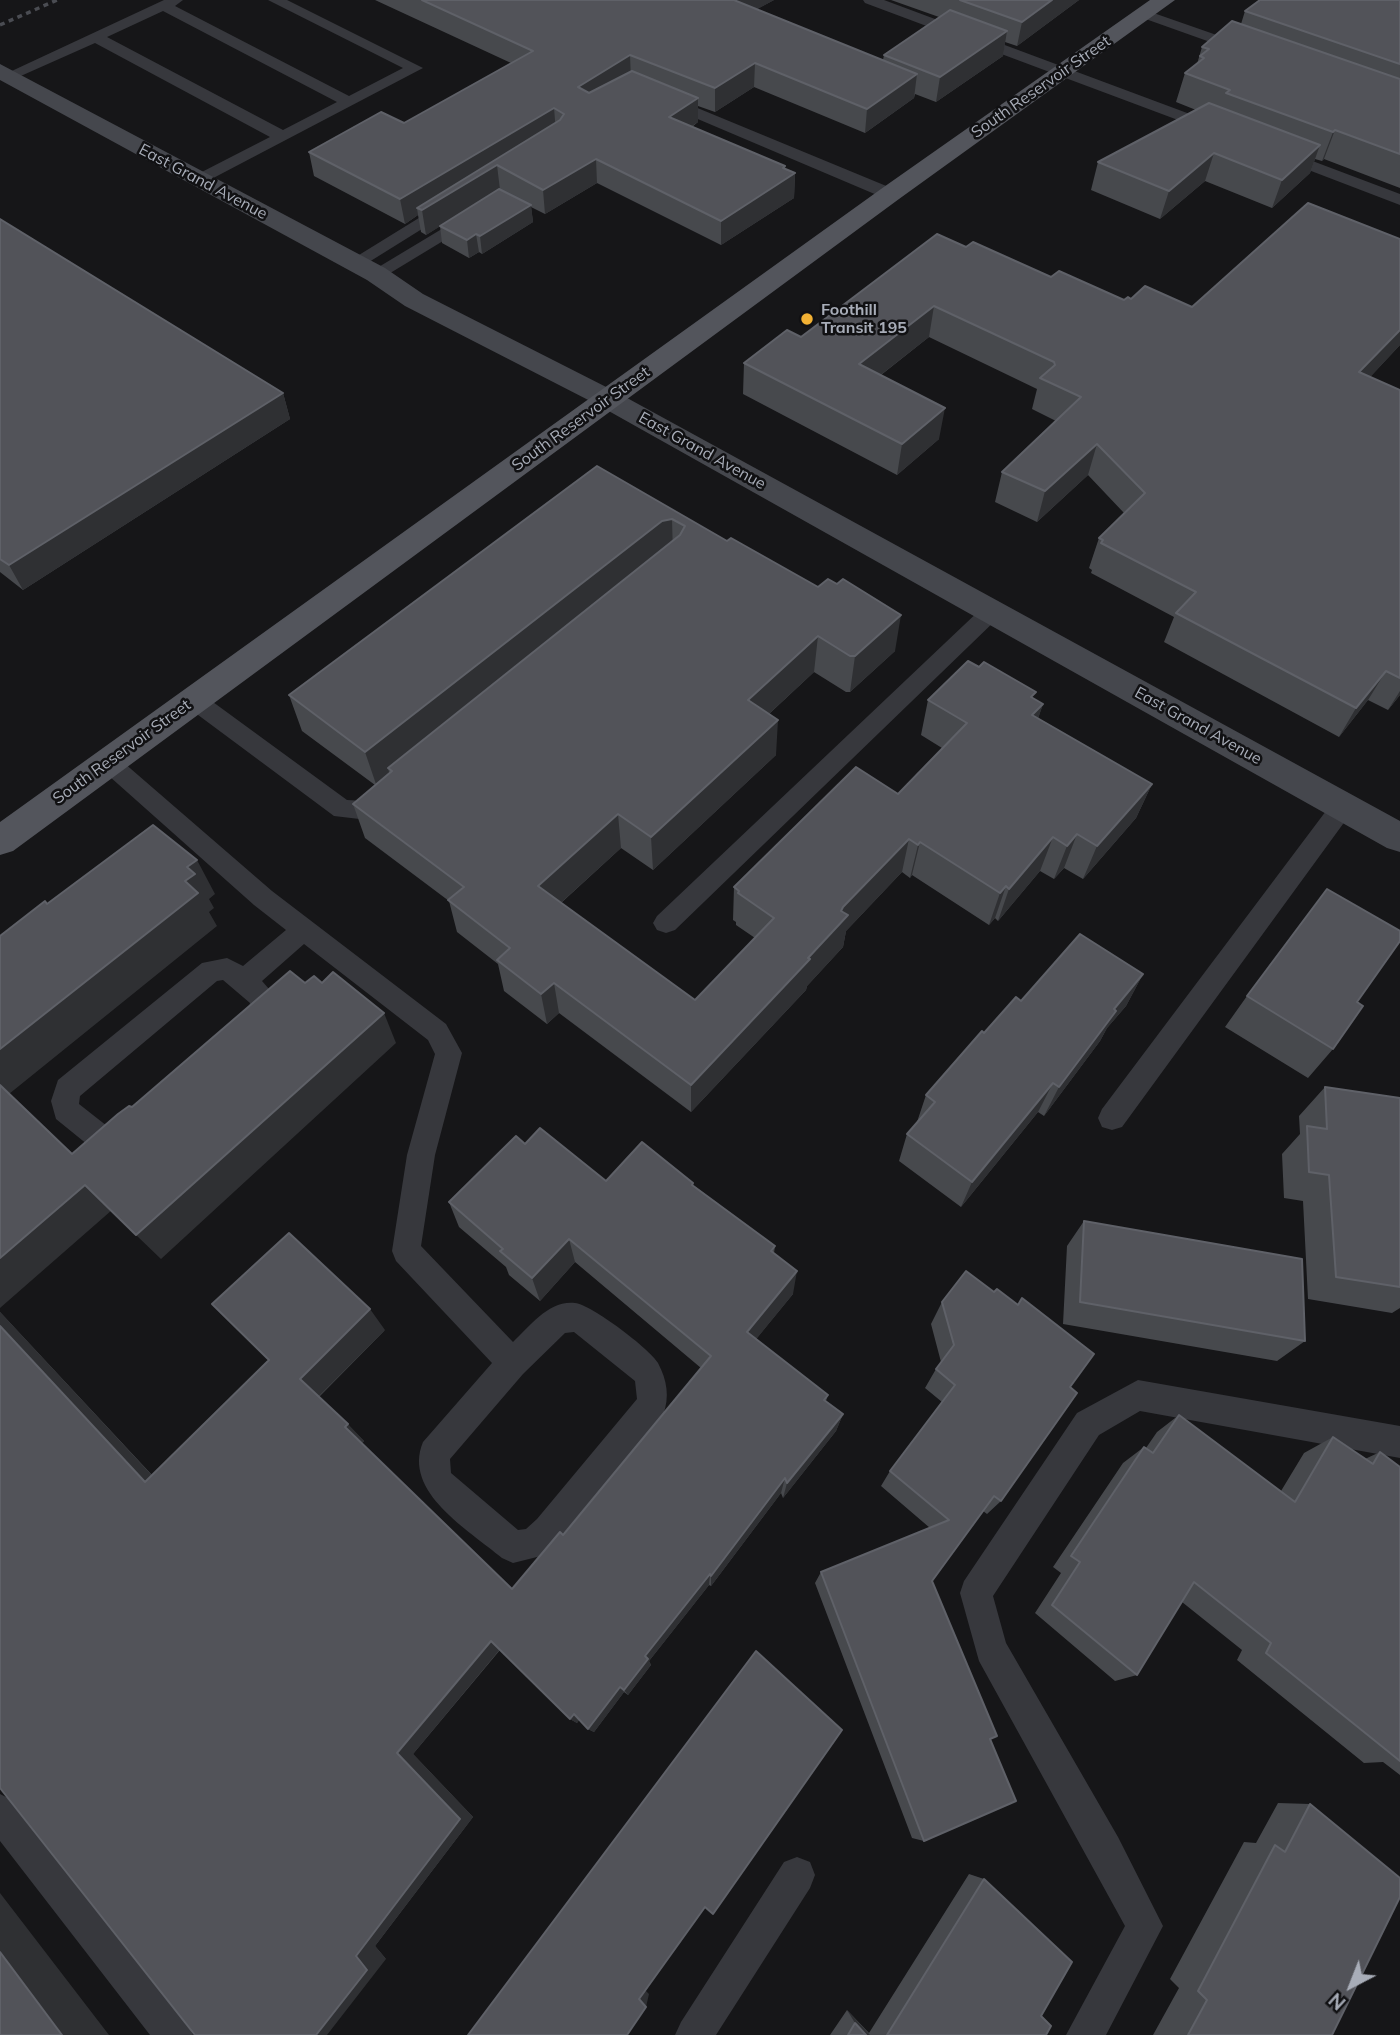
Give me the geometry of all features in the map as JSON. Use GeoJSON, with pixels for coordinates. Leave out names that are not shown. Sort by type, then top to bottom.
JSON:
{"type":"FeatureCollection","features":[{"type":"Feature","properties":{"kind":"main road","name":"South Reservoir Street"},"geometry":{"type":"LineString","coordinates":[[0,841],[890,194],[1065,71],[1152,5]]}},
{"type":"Feature","properties":{"kind":"street","name":"East Grand Avenue"},"geometry":{"type":"LineString","coordinates":[[5,74],[365,269],[414,300],[608,399],[1400,838]]}},
{"type":"Feature","properties":{"kind":"lane"},"geometry":{"type":"LineString","coordinates":[[200,180],[415,68],[275,0]]}},
{"type":"Feature","properties":{"kind":"lane"},"geometry":{"type":"LineString","coordinates":[[870,0],[1233,135]]}},
{"type":"Feature","properties":{"kind":"lane"},"geometry":{"type":"LineString","coordinates":[[5,74],[170,3],[349,102]]}},
{"type":"Feature","properties":{"kind":"lane"},"geometry":{"type":"LineString","coordinates":[[1152,5],[1261,55]]}},
{"type":"Feature","properties":{"kind":"lane"},"geometry":{"type":"LineString","coordinates":[[96,37],[281,136]]}},
{"type":"Feature","properties":{"kind":"lane"},"geometry":{"type":"LineString","coordinates":[[655,95],[890,194]]}},
{"type":"Feature","properties":{"kind":"lane"},"geometry":{"type":"LineString","coordinates":[[1258,145],[1400,200]]}},
{"type":"Feature","properties":{"kind":"lane"},"geometry":{"type":"LineString","coordinates":[[365,269],[461,197]]}},
{"type":"Feature","properties":{"kind":"lane"},"geometry":{"type":"LineString","coordinates":[[365,269],[480,210]]}},
{"type":"Feature","properties":{"kind":"lane"},"geometry":{"type":"LineString","coordinates":[[666,923],[991,611]]}},
{"type":"Feature","properties":{"kind":"lane"},"geometry":{"type":"LineString","coordinates":[[194,700],[342,809],[368,811],[401,787]]}},
{"type":"Feature","properties":{"kind":"lane"},"geometry":{"type":"LineString","coordinates":[[108,762],[263,898],[437,1032],[449,1053],[421,1155],[406,1251],[512,1363]]}},
{"type":"Feature","properties":{"kind":"lane"},"geometry":{"type":"LineString","coordinates":[[1112,1118],[1343,807]]}},
{"type":"Feature","properties":{"kind":"lane"},"geometry":{"type":"LineString","coordinates":[[244,981],[305,928]]}},
{"type":"Feature","properties":{"kind":"lane"},"geometry":{"type":"LineString","coordinates":[[148,1117],[122,1137],[103,1140],[66,1110],[68,1089],[211,971],[227,969],[261,994],[264,1006],[260,1016],[230,1044]]}},
{"type":"Feature","properties":{"kind":"lane"},"geometry":{"type":"LineString","coordinates":[[574,1317],[587,1321],[607,1335],[646,1371],[652,1387],[652,1404],[548,1530],[534,1544],[513,1547],[440,1485],[434,1472],[434,1453],[512,1363],[558,1320],[574,1317]]}},
{"type":"Feature","properties":{"kind":"lane"},"geometry":{"type":"LineString","coordinates":[[1085,2035],[1145,1926],[991,1649],[976,1593],[1088,1424],[1138,1395],[1400,1441]]}},
{"type":"Feature","properties":{"kind":"lane"},"geometry":{"type":"LineString","coordinates":[[0,1812],[174,2035]]}},
{"type":"Feature","properties":{"kind":"lane"},"geometry":{"type":"LineString","coordinates":[[694,2035],[797,1875]]}},
{"type":"Feature","properties":{"kind":"building"},"geometry":{"type":"Polygon","coordinates":[[[422,0],[734,0],[917,74],[867,109],[755,63],[715,88],[630,55],[578,87],[589,93],[632,71],[698,98],[669,117],[785,166],[783,168],[795,173],[721,221],[596,159],[543,190],[497,165],[422,210],[417,208],[560,120],[564,114],[554,108],[400,199],[309,152],[381,112],[404,123],[533,51],[422,0]]]}},
{"type":"Feature","properties":{"kind":"building"},"geometry":{"type":"Polygon","coordinates":[[[960,0],[1052,0],[1022,22],[960,0]]]}},
{"type":"Feature","properties":{"kind":"building"},"geometry":{"type":"Polygon","coordinates":[[[1260,0],[1400,0],[1400,64],[1245,11],[1260,0]]]}},
{"type":"Feature","properties":{"kind":"building"},"geometry":{"type":"Polygon","coordinates":[[[950,10],[1007,31],[940,77],[884,55],[950,10]]]}},
{"type":"Feature","properties":{"kind":"building"},"geometry":{"type":"Polygon","coordinates":[[[1232,21],[1400,79],[1400,154],[1226,93],[1230,90],[1185,73],[1204,58],[1200,56],[1209,49],[1202,47],[1232,21]]]}},
{"type":"Feature","properties":{"kind":"building"},"geometry":{"type":"Polygon","coordinates":[[[1209,103],[1320,145],[1282,180],[1214,153],[1169,191],[1098,162],[1209,103]]]}},
{"type":"Feature","properties":{"kind":"building"},"geometry":{"type":"Polygon","coordinates":[[[499,189],[531,205],[480,236],[476,234],[467,240],[440,226],[499,189]]]}},
{"type":"Feature","properties":{"kind":"building"},"geometry":{"type":"Polygon","coordinates":[[[1308,203],[1400,239],[1400,330],[1359,372],[1400,390],[1400,678],[1386,671],[1356,708],[1176,613],[1196,592],[1101,543],[1103,540],[1099,538],[1145,493],[1097,444],[1045,491],[1002,472],[1081,397],[1040,378],[1055,365],[1054,362],[934,306],[859,364],[945,408],[902,444],[744,363],[787,330],[801,337],[937,234],[966,247],[973,242],[1051,277],[1059,271],[1124,300],[1128,297],[1131,299],[1145,286],[1192,307],[1308,203]]]}},
{"type":"Feature","properties":{"kind":"building"},"geometry":{"type":"Polygon","coordinates":[[[0,219],[283,393],[9,565],[0,559],[0,219]]]}},
{"type":"Feature","properties":{"kind":"building"},"geometry":{"type":"Polygon","coordinates":[[[597,466],[727,541],[731,538],[818,587],[828,579],[837,584],[843,579],[901,615],[855,656],[850,656],[818,636],[748,700],[778,720],[651,837],[618,814],[538,886],[695,1000],[774,918],[738,893],[734,887],[856,767],[898,794],[967,723],[928,700],[968,661],[979,667],[984,662],[1036,692],[1031,697],[1043,704],[1032,715],[1152,784],[1097,846],[1077,834],[1067,846],[1053,837],[1009,889],[1006,886],[1000,893],[920,842],[918,845],[909,839],[843,907],[841,911],[848,915],[808,958],[810,959],[691,1085],[554,983],[541,994],[497,960],[510,948],[448,900],[464,887],[353,804],[392,771],[388,768],[680,535],[685,526],[672,519],[662,521],[365,752],[289,695],[597,466]]]}},
{"type":"Feature","properties":{"kind":"building"},"geometry":{"type":"Polygon","coordinates":[[[153,825],[197,860],[187,867],[195,874],[185,881],[198,893],[0,1049],[0,936],[153,825]]]}},
{"type":"Feature","properties":{"kind":"building"},"geometry":{"type":"Polygon","coordinates":[[[1327,889],[1400,931],[1400,941],[1357,1002],[1363,1006],[1333,1049],[1247,996],[1327,889]]]}},
{"type":"Feature","properties":{"kind":"building"},"geometry":{"type":"Polygon","coordinates":[[[1080,934],[1143,974],[1114,1009],[1116,1011],[1059,1087],[1053,1083],[972,1182],[907,1134],[935,1102],[926,1095],[982,1031],[984,1033],[1016,997],[1021,1001],[1080,934]]]}},
{"type":"Feature","properties":{"kind":"building"},"geometry":{"type":"Polygon","coordinates":[[[290,971],[305,983],[314,976],[322,983],[333,972],[384,1013],[136,1235],[85,1185],[0,1258],[0,1085],[72,1154],[118,1114],[129,1106],[132,1107],[290,971]]]}},
{"type":"Feature","properties":{"kind":"building"},"geometry":{"type":"Polygon","coordinates":[[[1325,1087],[1400,1098],[1400,1287],[1336,1277],[1329,1175],[1309,1172],[1307,1126],[1327,1129],[1325,1087]]]}},
{"type":"Feature","properties":{"kind":"building"},"geometry":{"type":"Polygon","coordinates":[[[540,1128],[606,1181],[642,1142],[693,1183],[692,1185],[775,1246],[771,1251],[797,1271],[747,1332],[828,1395],[824,1400],[843,1414],[787,1483],[785,1478],[711,1576],[710,1574],[645,1656],[648,1659],[624,1690],[620,1687],[588,1729],[574,1714],[570,1719],[491,1641],[397,1753],[460,1819],[356,1956],[367,1970],[316,2035],[195,2035],[0,1788],[0,1326],[145,1482],[269,1360],[212,1304],[289,1233],[370,1309],[300,1379],[348,1424],[345,1427],[512,1589],[560,1532],[563,1535],[711,1356],[569,1239],[532,1278],[449,1202],[516,1136],[525,1144],[540,1128]]]}},
{"type":"Feature","properties":{"kind":"building"},"geometry":{"type":"Polygon","coordinates":[[[1084,1221],[1302,1259],[1305,1341],[1080,1302],[1084,1221]]]}},
{"type":"Feature","properties":{"kind":"building"},"geometry":{"type":"Polygon","coordinates":[[[966,1271],[994,1292],[997,1289],[1018,1305],[1022,1298],[1094,1354],[1070,1387],[1077,1393],[1001,1501],[994,1496],[932,1581],[997,1736],[990,1739],[1016,1801],[924,1841],[821,1572],[949,1520],[890,1471],[955,1385],[936,1369],[954,1345],[942,1302],[966,1271]]]}},
{"type":"Feature","properties":{"kind":"building"},"geometry":{"type":"Polygon","coordinates":[[[1179,1415],[1295,1502],[1333,1437],[1373,1464],[1380,1452],[1400,1467],[1400,1761],[1266,1653],[1271,1643],[1194,1582],[1137,1675],[1052,1605],[1080,1562],[1071,1556],[1144,1447],[1153,1453],[1179,1415]]]}},
{"type":"Feature","properties":{"kind":"building"},"geometry":{"type":"Polygon","coordinates":[[[756,1651],[842,1730],[713,1914],[705,1907],[639,1999],[646,2007],[627,2035],[468,2035],[756,1651]]]}},
{"type":"Feature","properties":{"kind":"building"},"geometry":{"type":"Polygon","coordinates":[[[1310,1804],[1400,1878],[1400,1897],[1332,2035],[1188,2035],[1207,2000],[1198,1991],[1275,1845],[1285,1852],[1310,1804]]]}},
{"type":"Feature","properties":{"kind":"building"},"geometry":{"type":"Polygon","coordinates":[[[984,1879],[1072,1962],[1041,2016],[1051,2026],[1046,2035],[887,2035],[984,1879]]]}},
{"type":"Feature","properties":{"kind":"building"},"geometry":{"type":"Polygon","coordinates":[[[0,1952],[62,2035],[0,2035],[0,1952]]]}},
{"type":"Feature","properties":{"kind":"building"},"geometry":{"type":"Polygon","coordinates":[[[855,2023],[866,2035],[848,2035],[855,2023]]]}},
{"type":"Feature","properties":{"kind":"railway"},"geometry":{"type":"LineString","coordinates":[[0,25],[57,0]]}},
{"type":"Feature","properties":{"kind":"place","name":"Foothill Transit 195"},"geometry":{"type":"Point","coordinates":[807,319]}}]}
